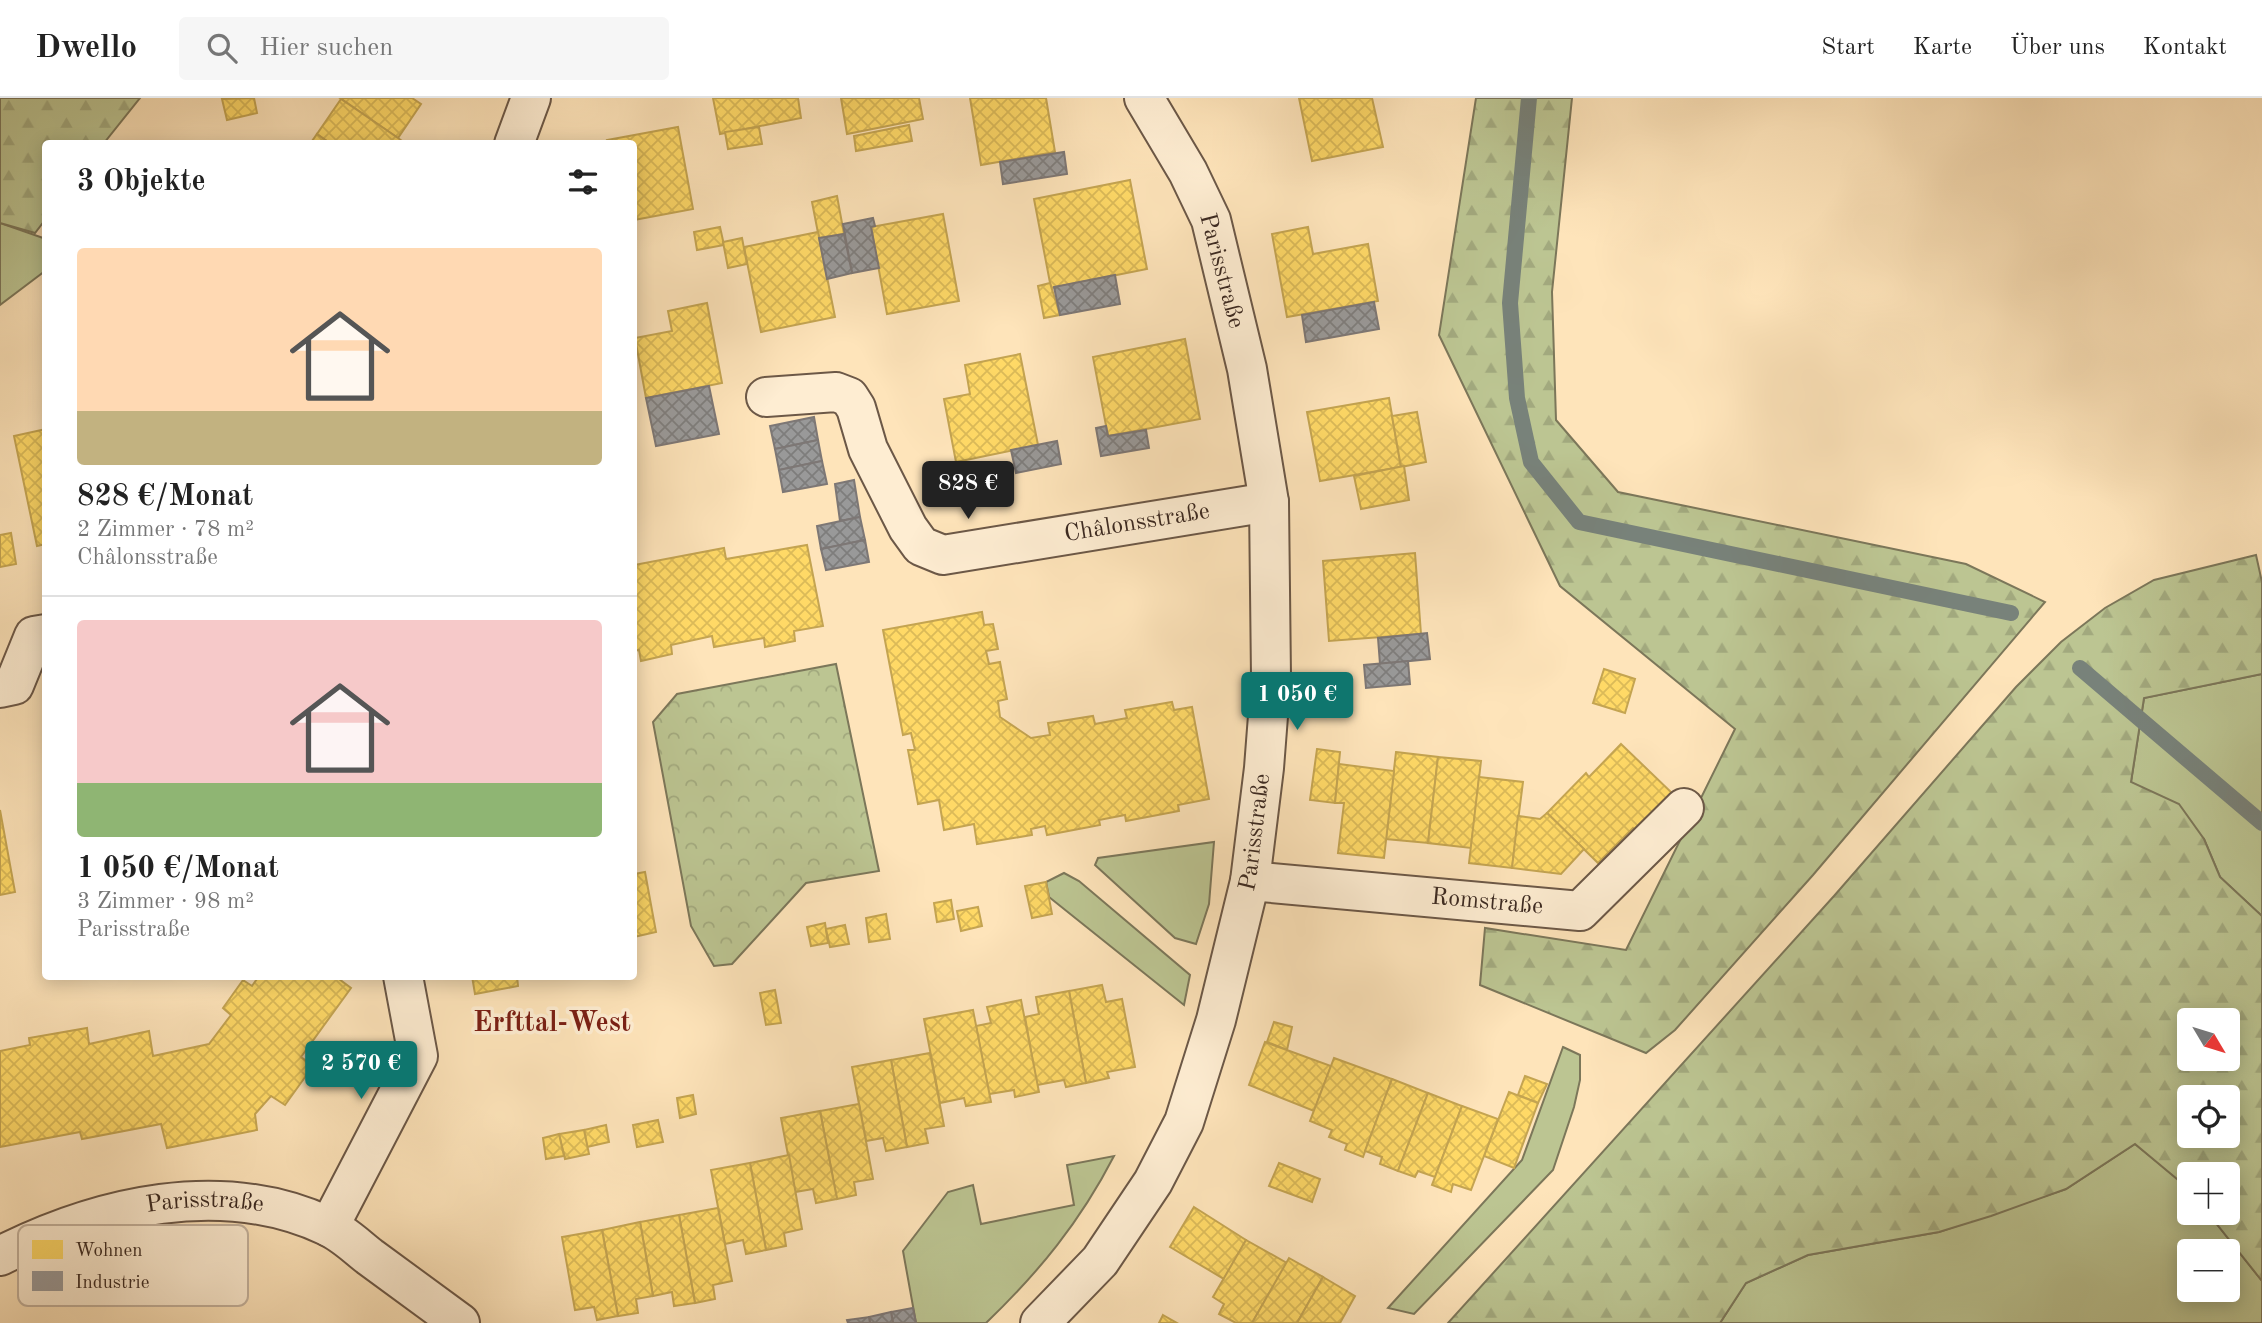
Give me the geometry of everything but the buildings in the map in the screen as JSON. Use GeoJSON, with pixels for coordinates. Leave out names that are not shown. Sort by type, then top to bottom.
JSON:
{"type":"FeatureCollection","features":[{"type":"Feature","properties":{"kind":"street"},"geometry":{"type":"LineString","coordinates":[[515,140],[531,98]]}},
{"type":"Feature","properties":{"kind":"street","name":"Parisstraße"},"geometry":{"type":"LineString","coordinates":[[1040,1323],[1100,1261],[1153,1182],[1184,1122],[1216,1020],[1250,881],[1264,768],[1271,677],[1269,502],[1247,369],[1211,220],[1188,172],[1144,98]]}},
{"type":"Feature","properties":{"kind":"street","name":"Châlonsstraße"},"geometry":{"type":"LineString","coordinates":[[766,397],[836,392],[849,397],[856,408],[868,449],[908,528],[921,546],[943,555],[1269,502]]}},
{"type":"Feature","properties":{"kind":"street"},"geometry":{"type":"LineString","coordinates":[[0,688],[14,685],[34,636],[42,635]]}},
{"type":"Feature","properties":{"kind":"street","name":"Romstraße"},"geometry":{"type":"LineString","coordinates":[[1250,881],[1580,911],[1684,808]]}},
{"type":"Feature","properties":{"kind":"street"},"geometry":{"type":"LineString","coordinates":[[329,1227],[418,1056],[404,980]]}},
{"type":"Feature","properties":{"kind":"street","name":"Parisstraße"},"geometry":{"type":"LineString","coordinates":[[71,1225],[180,1200],[251,1204],[293,1213],[329,1227],[460,1323]]}},
{"type":"Feature","properties":{"kind":"street","name":"Parisstraße"},"geometry":{"type":"LineString","coordinates":[[0,1256],[18,1247]]}},
{"type":"Feature","properties":{"kind":"green space"},"geometry":{"type":"Polygon","coordinates":[[[0,98],[140,98],[106,140],[42,140],[42,224],[35,233],[0,223],[0,98]]]}},
{"type":"Feature","properties":{"kind":"green space"},"geometry":{"type":"Polygon","coordinates":[[[1476,98],[1572,98],[1552,292],[1556,420],[1618,492],[1966,564],[2045,602],[1813,875],[1675,1030],[1646,1053],[1480,985],[1485,928],[1626,950],[1735,729],[1560,586],[1439,335],[1476,98]]]}},
{"type":"Feature","properties":{"kind":"green space"},"geometry":{"type":"Polygon","coordinates":[[[0,223],[42,238],[42,273],[0,305],[0,223]]]}},
{"type":"Feature","properties":{"kind":"green space"},"geometry":{"type":"Polygon","coordinates":[[[2256,555],[2262,582],[2262,674],[2144,698],[2131,782],[2179,804],[2204,839],[2220,877],[2262,916],[2262,1281],[2240,1253],[2240,1239],[2229,1239],[2218,1225],[2240,1225],[2240,1162],[2177,1162],[2177,1179],[2135,1144],[2066,1189],[1991,1216],[1939,1232],[1808,1255],[1746,1283],[1720,1323],[1448,1323],[1834,896],[2016,687],[2061,642],[2105,608],[2154,580],[2256,555]]]}},
{"type":"Feature","properties":{"kind":"green space"},"geometry":{"type":"Polygon","coordinates":[[[836,664],[879,871],[806,883],[732,964],[714,966],[691,926],[653,722],[677,694],[836,664]]]}},
{"type":"Feature","properties":{"kind":"green space"},"geometry":{"type":"Polygon","coordinates":[[[2262,674],[2262,916],[2220,877],[2204,839],[2131,782],[2144,698],[2262,674]]]}},
{"type":"Feature","properties":{"kind":"green space"},"geometry":{"type":"Polygon","coordinates":[[[1214,842],[1209,904],[1196,944],[1175,938],[1095,865],[1098,858],[1214,842]]]}},
{"type":"Feature","properties":{"kind":"green space"},"geometry":{"type":"Polygon","coordinates":[[[1064,873],[1079,881],[1190,975],[1184,1005],[1049,897],[1046,882],[1064,873]]]}},
{"type":"Feature","properties":{"kind":"green space"},"geometry":{"type":"Polygon","coordinates":[[[1563,1047],[1580,1055],[1580,1080],[1553,1170],[1414,1314],[1388,1308],[1522,1160],[1563,1047]]]}},
{"type":"Feature","properties":{"kind":"green space"},"geometry":{"type":"Polygon","coordinates":[[[2135,1144],[2177,1178],[2177,1225],[2218,1225],[2229,1239],[2177,1239],[2177,1302],[2240,1302],[2240,1253],[2262,1281],[2262,1323],[1720,1323],[1746,1283],[1808,1255],[1939,1232],[2066,1189],[2135,1144]]]}},
{"type":"Feature","properties":{"kind":"green space"},"geometry":{"type":"Polygon","coordinates":[[[1114,1156],[1087,1203],[1057,1245],[1024,1285],[986,1323],[916,1323],[903,1251],[948,1192],[973,1185],[981,1224],[1074,1205],[1067,1165],[1114,1156]]]}},
{"type":"Feature","properties":{"kind":"waterway"},"geometry":{"type":"LineString","coordinates":[[1529,98],[1510,303],[1517,398],[1531,462],[1579,522],[2011,613]]}},
{"type":"Feature","properties":{"kind":"waterway"},"geometry":{"type":"LineString","coordinates":[[2080,668],[2262,823]]}},
{"type":"Feature","properties":{"kind":"district","name":"Erfttal-West"},"geometry":{"type":"Point","coordinates":[552,1024]}}]}
